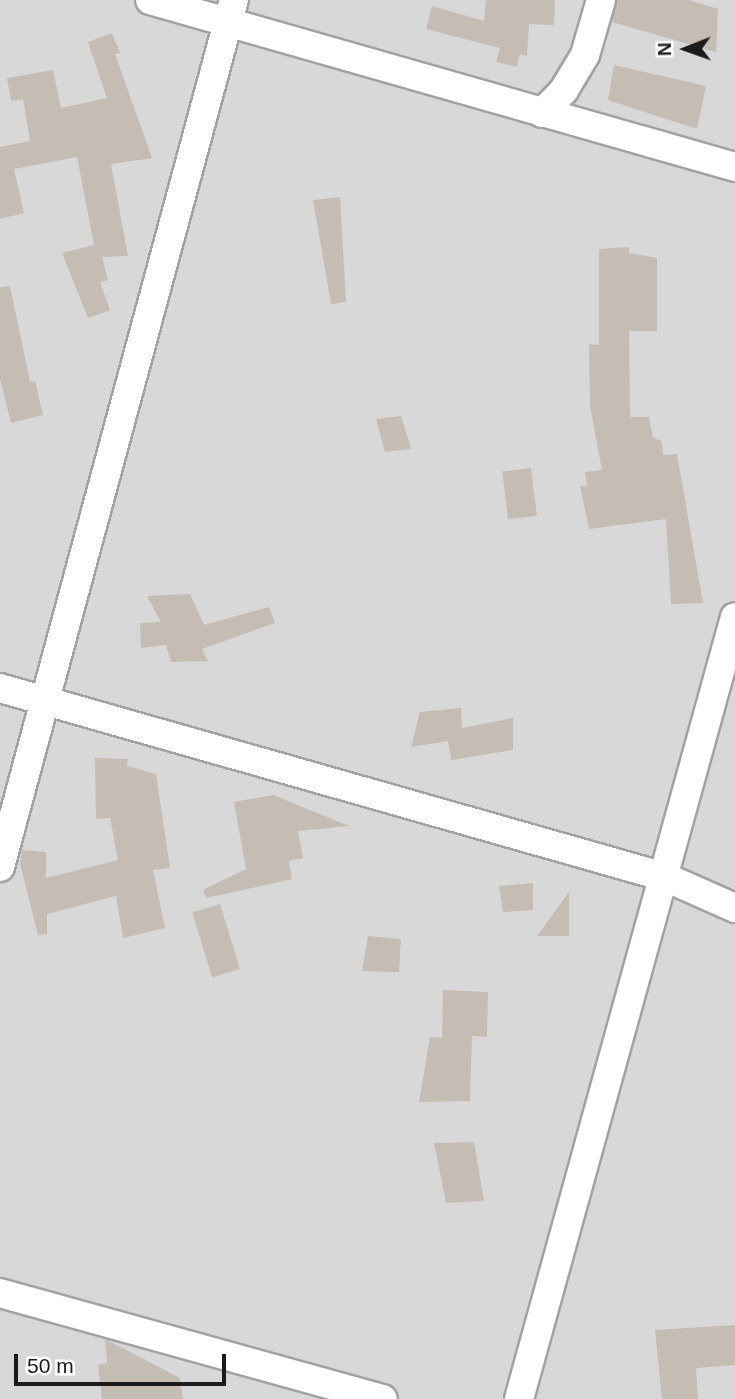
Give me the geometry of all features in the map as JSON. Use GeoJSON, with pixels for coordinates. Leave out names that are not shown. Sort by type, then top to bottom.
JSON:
{"type":"FeatureCollection","features":[{"type":"Feature","properties":{"kind":"street"},"geometry":{"type":"LineString","coordinates":[[150,0],[231,10],[542,113],[735,167]]}},
{"type":"Feature","properties":{"kind":"street"},"geometry":{"type":"LineString","coordinates":[[542,113],[564,90],[586,55],[601,0]]}},
{"type":"Feature","properties":{"kind":"street"},"geometry":{"type":"LineString","coordinates":[[0,867],[231,10]]}},
{"type":"Feature","properties":{"kind":"street"},"geometry":{"type":"LineString","coordinates":[[519,1399],[735,617]]}},
{"type":"Feature","properties":{"kind":"street"},"geometry":{"type":"LineString","coordinates":[[0,688],[664,877],[735,908]]}},
{"type":"Feature","properties":{"kind":"street"},"geometry":{"type":"LineString","coordinates":[[0,1293],[383,1399]]}},
{"type":"Feature","properties":{"kind":"shaded area"},"geometry":{"type":"Polygon","coordinates":[[[0,0],[735,0],[735,1399],[0,1399],[0,0]]]}},
{"type":"Feature","properties":{"kind":"building"},"geometry":{"type":"Polygon","coordinates":[[[486,0],[555,0],[554,25],[529,24],[527,56],[520,54],[517,67],[496,62],[500,48],[426,29],[432,6],[484,21],[486,0]]]}},
{"type":"Feature","properties":{"kind":"building"},"geometry":{"type":"Polygon","coordinates":[[[617,0],[689,0],[718,9],[716,52],[612,22],[617,0]]]}},
{"type":"Feature","properties":{"kind":"building"},"geometry":{"type":"Polygon","coordinates":[[[112,33],[120,53],[115,54],[152,158],[111,164],[128,256],[102,257],[108,280],[100,282],[110,310],[88,318],[62,253],[94,245],[77,157],[14,169],[24,213],[0,219],[0,147],[30,141],[23,99],[11,101],[7,78],[53,70],[61,108],[107,98],[88,42],[112,33]]]}},
{"type":"Feature","properties":{"kind":"building"},"geometry":{"type":"Polygon","coordinates":[[[614,65],[706,86],[697,129],[608,100],[614,65]]]}},
{"type":"Feature","properties":{"kind":"building"},"geometry":{"type":"Polygon","coordinates":[[[340,197],[346,302],[331,304],[313,200],[340,197]]]}},
{"type":"Feature","properties":{"kind":"building"},"geometry":{"type":"Polygon","coordinates":[[[629,247],[629,253],[657,258],[657,331],[629,331],[630,417],[649,417],[653,438],[662,441],[663,455],[677,454],[703,603],[671,604],[666,519],[589,529],[580,486],[587,486],[585,472],[602,470],[590,406],[589,344],[599,345],[599,249],[629,247]]]}},
{"type":"Feature","properties":{"kind":"building"},"geometry":{"type":"Polygon","coordinates":[[[10,286],[30,382],[35,381],[43,415],[11,423],[0,379],[0,287],[10,286]]]}},
{"type":"Feature","properties":{"kind":"building"},"geometry":{"type":"Polygon","coordinates":[[[401,416],[411,449],[385,452],[376,419],[401,416]]]}},
{"type":"Feature","properties":{"kind":"building"},"geometry":{"type":"Polygon","coordinates":[[[531,468],[537,516],[508,519],[502,472],[531,468]]]}},
{"type":"Feature","properties":{"kind":"building"},"geometry":{"type":"Polygon","coordinates":[[[190,594],[204,625],[269,607],[275,623],[202,649],[208,661],[171,662],[166,645],[141,648],[140,623],[161,622],[147,596],[190,594]]]}},
{"type":"Feature","properties":{"kind":"building"},"geometry":{"type":"Polygon","coordinates":[[[461,708],[462,728],[513,718],[513,750],[451,760],[448,741],[411,747],[420,712],[461,708]]]}},
{"type":"Feature","properties":{"kind":"building"},"geometry":{"type":"Polygon","coordinates":[[[95,758],[128,759],[127,766],[156,774],[170,868],[153,870],[165,928],[123,938],[116,896],[47,914],[47,934],[38,935],[20,863],[22,850],[46,852],[46,878],[118,860],[110,818],[96,819],[95,758]]]}},
{"type":"Feature","properties":{"kind":"building"},"geometry":{"type":"Polygon","coordinates":[[[273,795],[349,826],[298,831],[303,858],[289,861],[292,879],[206,898],[203,890],[246,869],[234,802],[273,795]]]}},
{"type":"Feature","properties":{"kind":"building"},"geometry":{"type":"Polygon","coordinates":[[[533,883],[533,910],[503,912],[499,886],[533,883]]]}},
{"type":"Feature","properties":{"kind":"building"},"geometry":{"type":"Polygon","coordinates":[[[569,892],[569,936],[537,936],[569,892]]]}},
{"type":"Feature","properties":{"kind":"building"},"geometry":{"type":"Polygon","coordinates":[[[220,904],[240,969],[212,978],[192,912],[220,904]]]}},
{"type":"Feature","properties":{"kind":"building"},"geometry":{"type":"Polygon","coordinates":[[[368,936],[401,939],[399,972],[362,971],[368,936]]]}},
{"type":"Feature","properties":{"kind":"building"},"geometry":{"type":"Polygon","coordinates":[[[443,990],[488,992],[487,1037],[472,1036],[470,1101],[419,1102],[430,1037],[442,1038],[443,990]]]}},
{"type":"Feature","properties":{"kind":"building"},"geometry":{"type":"Polygon","coordinates":[[[474,1142],[484,1201],[446,1203],[434,1143],[474,1142]]]}},
{"type":"Feature","properties":{"kind":"building"},"geometry":{"type":"Polygon","coordinates":[[[735,1325],[735,1365],[696,1368],[698,1399],[662,1399],[655,1330],[735,1325]]]}},
{"type":"Feature","properties":{"kind":"building"},"geometry":{"type":"Polygon","coordinates":[[[105,1339],[180,1378],[183,1399],[102,1399],[98,1365],[107,1363],[105,1339]]]}}]}
